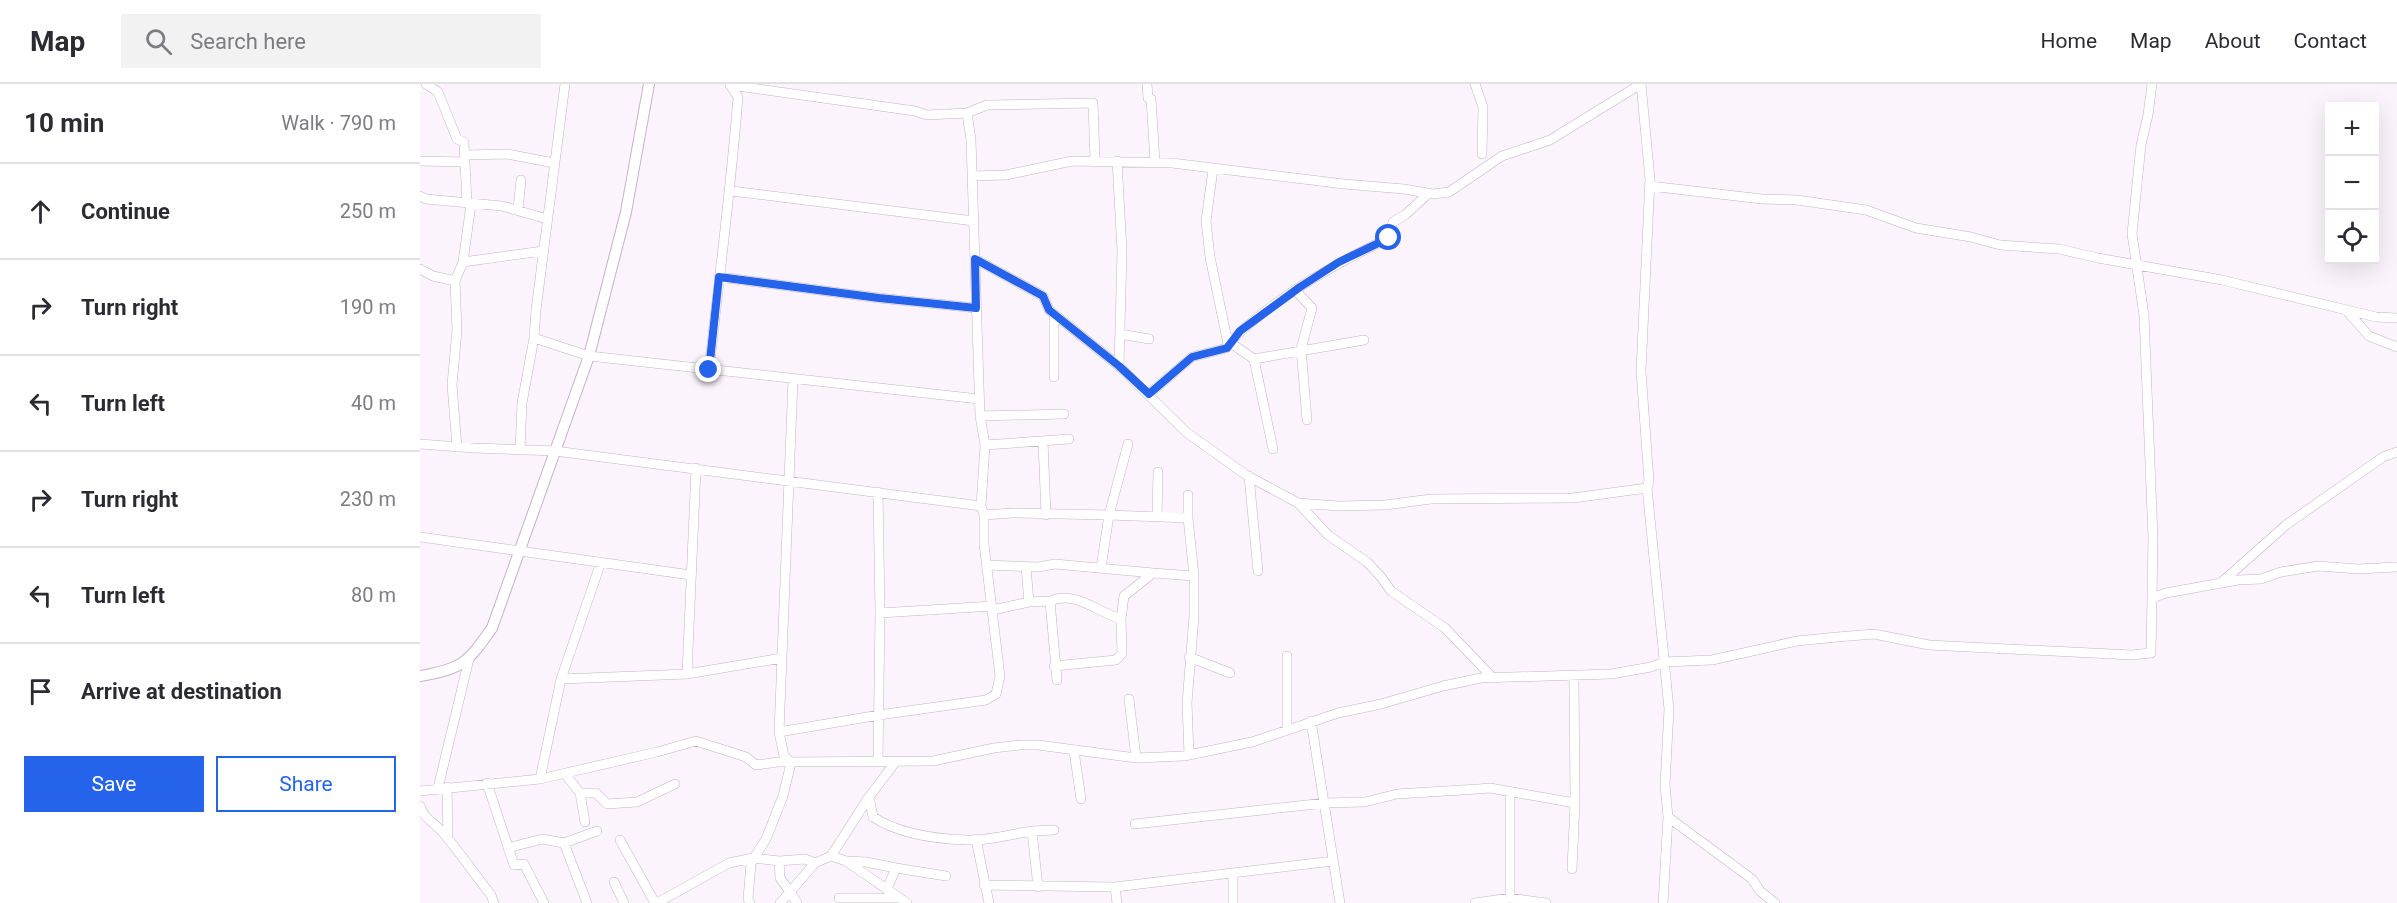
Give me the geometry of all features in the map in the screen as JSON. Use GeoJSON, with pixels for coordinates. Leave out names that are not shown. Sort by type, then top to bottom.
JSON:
{"type":"FeatureCollection","features":[{"type":"Feature","properties":{"kind":"street"},"geometry":{"type":"LineString","coordinates":[[520,450],[522,404],[534,338],[565,84]]}},
{"type":"Feature","properties":{"kind":"street"},"geometry":{"type":"LineString","coordinates":[[420,676],[446,672],[469,659],[492,628],[589,356],[626,213],[649,84]]}},
{"type":"Feature","properties":{"kind":"street"},"geometry":{"type":"LineString","coordinates":[[709,370],[724,225],[731,191],[738,97],[729,84]]}},
{"type":"Feature","properties":{"kind":"street"},"geometry":{"type":"LineString","coordinates":[[729,84],[915,111],[927,115],[967,113],[987,105],[1093,104],[1095,160]]}},
{"type":"Feature","properties":{"kind":"street"},"geometry":{"type":"LineString","coordinates":[[1147,84],[1148,98],[1151,99],[1155,162]]}},
{"type":"Feature","properties":{"kind":"street"},"geometry":{"type":"LineString","coordinates":[[1476,84],[1483,107],[1482,154]]}},
{"type":"Feature","properties":{"kind":"street"},"geometry":{"type":"LineString","coordinates":[[972,176],[1006,175],[1048,164],[1095,160],[1155,162],[1429,193],[1449,192],[1502,156],[1550,140],[1641,84],[1650,186],[1641,371],[1649,481],[1647,488],[1669,709],[1665,785],[1668,817],[1663,903]]}},
{"type":"Feature","properties":{"kind":"street"},"geometry":{"type":"LineString","coordinates":[[420,791],[540,779],[696,741],[746,758],[756,765],[777,762],[933,760],[1020,745],[1136,758],[1189,755],[1252,742],[1311,721],[1443,686],[1492,677],[1574,677],[1633,671],[1664,662],[1712,660],[1797,641],[1874,634],[1929,645],[2132,655],[2151,653],[2153,537],[2144,315],[2132,234],[2141,145],[2152,84]]}},
{"type":"Feature","properties":{"kind":"street"},"geometry":{"type":"LineString","coordinates":[[430,85],[438,92],[457,139],[464,142],[469,204],[463,262],[455,281],[458,320],[452,385],[457,447]]}},
{"type":"Feature","properties":{"kind":"street"},"geometry":{"type":"LineString","coordinates":[[779,732],[986,700],[996,694],[1000,676],[983,510],[985,445],[979,399],[971,140],[967,113]]}},
{"type":"Feature","properties":{"kind":"street"},"geometry":{"type":"LineString","coordinates":[[420,161],[507,154],[554,163]]}},
{"type":"Feature","properties":{"kind":"street"},"geometry":{"type":"LineString","coordinates":[[1117,161],[1122,251],[1119,366]]}},
{"type":"Feature","properties":{"kind":"street"},"geometry":{"type":"LineString","coordinates":[[1214,169],[1206,221],[1210,257],[1228,344]]}},
{"type":"Feature","properties":{"kind":"street"},"geometry":{"type":"LineString","coordinates":[[518,209],[521,180]]}},
{"type":"Feature","properties":{"kind":"street"},"geometry":{"type":"LineString","coordinates":[[1650,186],[1762,199],[1797,200],[1866,210],[1916,228],[1971,237],[2000,245],[2059,249],[2222,280],[2376,317],[2397,318]]}},
{"type":"Feature","properties":{"kind":"street"},"geometry":{"type":"LineString","coordinates":[[731,191],[974,220]]}},
{"type":"Feature","properties":{"kind":"street"},"geometry":{"type":"LineString","coordinates":[[1149,394],[1192,357],[1227,348],[1240,331],[1295,291],[1339,262],[1389,238],[1393,222],[1405,215],[1429,193]]}},
{"type":"Feature","properties":{"kind":"street"},"geometry":{"type":"LineString","coordinates":[[420,196],[426,199],[518,209],[547,219]]}},
{"type":"Feature","properties":{"kind":"street"},"geometry":{"type":"LineString","coordinates":[[463,262],[543,250]]}},
{"type":"Feature","properties":{"kind":"street"},"geometry":{"type":"LineString","coordinates":[[975,259],[1043,296],[1049,310],[1119,366],[1186,432],[1223,460],[1298,503],[1328,535],[1366,562],[1391,591],[1445,628],[1492,677]]}},
{"type":"Feature","properties":{"kind":"street"},"geometry":{"type":"LineString","coordinates":[[420,269],[433,276],[455,281]]}},
{"type":"Feature","properties":{"kind":"street"},"geometry":{"type":"LineString","coordinates":[[719,277],[976,308]]}},
{"type":"Feature","properties":{"kind":"street"},"geometry":{"type":"LineString","coordinates":[[1295,291],[1312,308],[1301,351],[1307,420]]}},
{"type":"Feature","properties":{"kind":"street"},"geometry":{"type":"LineString","coordinates":[[2346,310],[2369,336],[2397,347]]}},
{"type":"Feature","properties":{"kind":"street"},"geometry":{"type":"LineString","coordinates":[[1054,314],[1054,377]]}},
{"type":"Feature","properties":{"kind":"street"},"geometry":{"type":"LineString","coordinates":[[1120,334],[1149,339]]}},
{"type":"Feature","properties":{"kind":"street"},"geometry":{"type":"LineString","coordinates":[[534,338],[589,356],[979,399]]}},
{"type":"Feature","properties":{"kind":"street"},"geometry":{"type":"LineString","coordinates":[[1254,359],[1364,339]]}},
{"type":"Feature","properties":{"kind":"street"},"geometry":{"type":"LineString","coordinates":[[1228,344],[1254,359],[1273,449]]}},
{"type":"Feature","properties":{"kind":"street"},"geometry":{"type":"LineString","coordinates":[[791,763],[784,756],[779,732],[793,380]]}},
{"type":"Feature","properties":{"kind":"street"},"geometry":{"type":"LineString","coordinates":[[980,416],[1064,414]]}},
{"type":"Feature","properties":{"kind":"street"},"geometry":{"type":"LineString","coordinates":[[985,445],[1069,439]]}},
{"type":"Feature","properties":{"kind":"street"},"geometry":{"type":"LineString","coordinates":[[1042,441],[1046,515]]}},
{"type":"Feature","properties":{"kind":"street"},"geometry":{"type":"LineString","coordinates":[[420,444],[555,451],[789,479],[1012,513],[1188,518]]}},
{"type":"Feature","properties":{"kind":"street"},"geometry":{"type":"LineString","coordinates":[[1101,568],[1109,515],[1128,444]]}},
{"type":"Feature","properties":{"kind":"street"},"geometry":{"type":"LineString","coordinates":[[2221,583],[2286,525],[2383,457],[2397,452]]}},
{"type":"Feature","properties":{"kind":"street"},"geometry":{"type":"LineString","coordinates":[[687,674],[696,468]]}},
{"type":"Feature","properties":{"kind":"street"},"geometry":{"type":"LineString","coordinates":[[1157,517],[1158,472]]}},
{"type":"Feature","properties":{"kind":"street"},"geometry":{"type":"LineString","coordinates":[[1249,476],[1258,571]]}},
{"type":"Feature","properties":{"kind":"street"},"geometry":{"type":"LineString","coordinates":[[1298,503],[1338,506],[1385,505],[1431,499],[1573,498],[1647,488]]}},
{"type":"Feature","properties":{"kind":"street"},"geometry":{"type":"LineString","coordinates":[[878,492],[880,613],[878,761]]}},
{"type":"Feature","properties":{"kind":"street"},"geometry":{"type":"LineString","coordinates":[[1188,495],[1194,576],[1194,616],[1187,703],[1189,755]]}},
{"type":"Feature","properties":{"kind":"street"},"geometry":{"type":"LineString","coordinates":[[420,537],[691,575]]}},
{"type":"Feature","properties":{"kind":"street"},"geometry":{"type":"LineString","coordinates":[[540,779],[561,680],[601,562]]}},
{"type":"Feature","properties":{"kind":"street"},"geometry":{"type":"LineString","coordinates":[[987,565],[1026,567],[1056,564],[1194,576]]}},
{"type":"Feature","properties":{"kind":"street"},"geometry":{"type":"LineString","coordinates":[[2152,598],[2221,583],[2261,579],[2282,572],[2318,566],[2358,569],[2397,567]]}},
{"type":"Feature","properties":{"kind":"street"},"geometry":{"type":"LineString","coordinates":[[1026,567],[1029,602]]}},
{"type":"Feature","properties":{"kind":"street"},"geometry":{"type":"LineString","coordinates":[[1054,666],[1116,660],[1122,653],[1121,619],[1124,596],[1154,573]]}},
{"type":"Feature","properties":{"kind":"street"},"geometry":{"type":"LineString","coordinates":[[880,613],[993,608],[1050,601],[1060,597],[1088,603],[1108,615],[1121,619]]}},
{"type":"Feature","properties":{"kind":"street"},"geometry":{"type":"LineString","coordinates":[[1050,601],[1057,680]]}},
{"type":"Feature","properties":{"kind":"street"},"geometry":{"type":"LineString","coordinates":[[1287,656],[1287,729]]}},
{"type":"Feature","properties":{"kind":"street"},"geometry":{"type":"LineString","coordinates":[[1189,657],[1230,673]]}},
{"type":"Feature","properties":{"kind":"street"},"geometry":{"type":"LineString","coordinates":[[561,680],[687,674],[782,658]]}},
{"type":"Feature","properties":{"kind":"street"},"geometry":{"type":"LineString","coordinates":[[448,839],[443,787],[469,659]]}},
{"type":"Feature","properties":{"kind":"street"},"geometry":{"type":"LineString","coordinates":[[1572,869],[1575,803],[1574,677]]}},
{"type":"Feature","properties":{"kind":"street"},"geometry":{"type":"LineString","coordinates":[[1129,699],[1136,758]]}},
{"type":"Feature","properties":{"kind":"street"},"geometry":{"type":"LineString","coordinates":[[1311,721],[1340,903]]}},
{"type":"Feature","properties":{"kind":"street"},"geometry":{"type":"LineString","coordinates":[[1074,751],[1080,799]]}},
{"type":"Feature","properties":{"kind":"street"},"geometry":{"type":"LineString","coordinates":[[780,903],[815,863],[831,856],[869,797],[896,761]]}},
{"type":"Feature","properties":{"kind":"street"},"geometry":{"type":"LineString","coordinates":[[750,903],[748,899],[753,858],[766,839],[783,796],[791,763]]}},
{"type":"Feature","properties":{"kind":"street"},"geometry":{"type":"LineString","coordinates":[[565,774],[580,793],[585,822]]}},
{"type":"Feature","properties":{"kind":"street"},"geometry":{"type":"LineString","coordinates":[[487,783],[514,866],[524,864],[544,903]]}},
{"type":"Feature","properties":{"kind":"street"},"geometry":{"type":"LineString","coordinates":[[580,793],[596,793],[607,804],[637,802],[675,784]]}},
{"type":"Feature","properties":{"kind":"street"},"geometry":{"type":"LineString","coordinates":[[1135,824],[1325,803],[1365,802],[1397,794],[1490,788],[1575,803]]}},
{"type":"Feature","properties":{"kind":"street"},"geometry":{"type":"LineString","coordinates":[[1510,792],[1510,898]]}},
{"type":"Feature","properties":{"kind":"street"},"geometry":{"type":"LineString","coordinates":[[869,797],[873,817],[885,825],[932,836],[970,841],[1032,831],[1054,830]]}},
{"type":"Feature","properties":{"kind":"street"},"geometry":{"type":"LineString","coordinates":[[420,806],[425,818],[441,830],[491,895],[494,903]]}},
{"type":"Feature","properties":{"kind":"street"},"geometry":{"type":"LineString","coordinates":[[1668,817],[1752,879],[1760,891],[1775,903]]}},
{"type":"Feature","properties":{"kind":"street"},"geometry":{"type":"LineString","coordinates":[[508,848],[542,839],[564,843],[597,831]]}},
{"type":"Feature","properties":{"kind":"street"},"geometry":{"type":"LineString","coordinates":[[1032,831],[1038,887]]}},
{"type":"Feature","properties":{"kind":"street"},"geometry":{"type":"LineString","coordinates":[[976,839],[989,903]]}},
{"type":"Feature","properties":{"kind":"street"},"geometry":{"type":"LineString","coordinates":[[620,840],[656,903],[729,863],[753,858],[779,861],[805,859],[815,863]]}},
{"type":"Feature","properties":{"kind":"street"},"geometry":{"type":"LineString","coordinates":[[564,843],[586,903]]}},
{"type":"Feature","properties":{"kind":"street"},"geometry":{"type":"LineString","coordinates":[[831,856],[846,861],[866,862],[945,876]]}},
{"type":"Feature","properties":{"kind":"street"},"geometry":{"type":"LineString","coordinates":[[779,861],[780,878],[797,903]]}},
{"type":"Feature","properties":{"kind":"street"},"geometry":{"type":"LineString","coordinates":[[846,861],[903,900]]}},
{"type":"Feature","properties":{"kind":"street"},"geometry":{"type":"LineString","coordinates":[[984,885],[1115,887],[1333,861]]}},
{"type":"Feature","properties":{"kind":"street"},"geometry":{"type":"LineString","coordinates":[[887,889],[896,868]]}},
{"type":"Feature","properties":{"kind":"street"},"geometry":{"type":"LineString","coordinates":[[1233,873],[1233,903]]}},
{"type":"Feature","properties":{"kind":"street"},"geometry":{"type":"LineString","coordinates":[[614,882],[624,903]]}},
{"type":"Feature","properties":{"kind":"street"},"geometry":{"type":"LineString","coordinates":[[1115,887],[1117,903]]}},
{"type":"Feature","properties":{"kind":"street"},"geometry":{"type":"LineString","coordinates":[[839,898],[903,900]]}},
{"type":"Feature","properties":{"kind":"street"},"geometry":{"type":"LineString","coordinates":[[1475,903],[1510,898],[1546,903]]}},
{"type":"Feature","properties":{"kind":"route"},"geometry":{"type":"LineString","coordinates":[[709,370],[719,277],[976,308],[975,259],[1043,296],[1049,310],[1119,366],[1149,394],[1192,357],[1227,348],[1240,331],[1300,287],[1339,262],[1389,238]]}}]}
